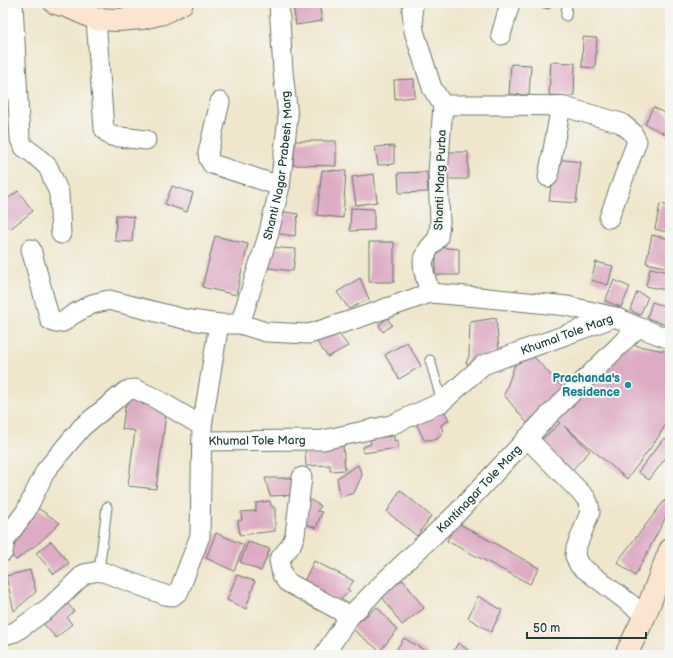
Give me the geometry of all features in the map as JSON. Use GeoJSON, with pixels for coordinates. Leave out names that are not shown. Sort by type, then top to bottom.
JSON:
{"type":"FeatureCollection","features":[{"type":"Feature","properties":{"kind":"main road"},"geometry":{"type":"LineString","coordinates":[[55,3],[69,7],[96,19],[118,20],[142,18],[163,13],[182,3]]}},
{"type":"Feature","properties":{"kind":"main road"},"geometry":{"type":"LineString","coordinates":[[626,655],[645,615],[670,550]]}},
{"type":"Feature","properties":{"kind":"street"},"geometry":{"type":"LineString","coordinates":[[13,3],[20,139],[24,147],[48,167],[59,193],[61,234]]}},
{"type":"Feature","properties":{"kind":"street","name":"Shanti Nagar Prabesh Marg"},"geometry":{"type":"LineString","coordinates":[[240,324],[268,236],[280,186],[288,117],[283,72],[279,3]]}},
{"type":"Feature","properties":{"kind":"street"},"geometry":{"type":"LineString","coordinates":[[414,3],[412,11],[414,31],[432,88],[443,105],[561,106],[621,123],[632,132],[637,141],[610,218]]}},
{"type":"Feature","properties":{"kind":"street"},"geometry":{"type":"LineString","coordinates":[[501,35],[510,3]]}},
{"type":"Feature","properties":{"kind":"street"},"geometry":{"type":"LineString","coordinates":[[96,19],[104,129],[111,136],[146,140]]}},
{"type":"Feature","properties":{"kind":"street"},"geometry":{"type":"LineString","coordinates":[[220,102],[208,153],[212,164],[280,186]]}},
{"type":"Feature","properties":{"kind":"street","name":"Shanti Marg Purba"},"geometry":{"type":"LineString","coordinates":[[430,293],[424,272],[423,261],[429,248],[438,238],[440,223],[438,174],[443,105]]}},
{"type":"Feature","properties":{"kind":"street"},"geometry":{"type":"LineString","coordinates":[[548,177],[561,106]]}},
{"type":"Feature","properties":{"kind":"street"},"geometry":{"type":"LineString","coordinates":[[31,249],[50,320],[56,323],[63,322],[72,314],[92,304],[109,300],[184,319],[219,324],[240,324],[266,332],[309,334],[360,318],[430,293],[567,306],[615,317]]}},
{"type":"Feature","properties":{"kind":"street","name":"Khumal Tole Marg"},"geometry":{"type":"LineString","coordinates":[[99,571],[165,595],[173,596],[178,591],[200,536],[202,434],[323,440],[391,425],[442,402],[483,365],[615,317],[670,339]]}},
{"type":"Feature","properties":{"kind":"street"},"geometry":{"type":"LineString","coordinates":[[3,552],[5,541],[26,511],[46,470],[82,427],[126,391],[136,389],[153,397],[202,434],[219,324]]}},
{"type":"Feature","properties":{"kind":"street","name":"Kantinagar Tole Marg"},"geometry":{"type":"LineString","coordinates":[[324,655],[350,616],[457,513],[548,416],[638,327]]}},
{"type":"Feature","properties":{"kind":"street"},"geometry":{"type":"LineString","coordinates":[[527,438],[586,498],[589,505],[590,512],[576,548],[575,556],[579,565],[645,615]]}},
{"type":"Feature","properties":{"kind":"street"},"geometry":{"type":"LineString","coordinates":[[302,477],[295,535],[292,545],[279,560],[282,575],[287,582],[350,616]]}},
{"type":"Feature","properties":{"kind":"street"},"geometry":{"type":"LineString","coordinates":[[3,635],[15,632],[50,607],[84,574],[99,571]]}},
{"type":"Feature","properties":{"kind":"lane"},"geometry":{"type":"LineString","coordinates":[[566,16],[567,3]]}},
{"type":"Feature","properties":{"kind":"lane"},"geometry":{"type":"LineString","coordinates":[[430,360],[442,402]]}},
{"type":"Feature","properties":{"kind":"lane"},"geometry":{"type":"LineString","coordinates":[[99,571],[107,507]]}},
{"type":"Feature","properties":{"kind":"building"},"geometry":{"type":"Polygon","coordinates":[[[319,3],[322,21],[296,25],[293,6],[319,3]]]}},
{"type":"Feature","properties":{"kind":"building"},"geometry":{"type":"Polygon","coordinates":[[[550,3],[549,9],[526,4],[550,3]]]}},
{"type":"Feature","properties":{"kind":"building"},"geometry":{"type":"Polygon","coordinates":[[[583,37],[597,38],[595,68],[582,67],[583,37]]]}},
{"type":"Feature","properties":{"kind":"building"},"geometry":{"type":"Polygon","coordinates":[[[551,62],[575,63],[574,96],[549,95],[551,62]]]}},
{"type":"Feature","properties":{"kind":"building"},"geometry":{"type":"Polygon","coordinates":[[[511,64],[531,65],[529,95],[509,94],[511,64]]]}},
{"type":"Feature","properties":{"kind":"building"},"geometry":{"type":"Polygon","coordinates":[[[3,76],[6,76],[5,106],[3,106],[3,76]]]}},
{"type":"Feature","properties":{"kind":"building"},"geometry":{"type":"Polygon","coordinates":[[[414,79],[415,97],[395,99],[394,80],[414,79]]]}},
{"type":"Feature","properties":{"kind":"building"},"geometry":{"type":"Polygon","coordinates":[[[653,107],[670,116],[669,136],[645,124],[653,107]]]}},
{"type":"Feature","properties":{"kind":"building"},"geometry":{"type":"Polygon","coordinates":[[[295,141],[336,141],[336,166],[293,165],[295,141]]]}},
{"type":"Feature","properties":{"kind":"building"},"geometry":{"type":"Polygon","coordinates":[[[394,146],[394,164],[378,165],[375,147],[394,146]]]}},
{"type":"Feature","properties":{"kind":"building"},"geometry":{"type":"Polygon","coordinates":[[[444,152],[468,152],[468,179],[444,179],[444,152]]]}},
{"type":"Feature","properties":{"kind":"building"},"geometry":{"type":"Polygon","coordinates":[[[555,159],[581,162],[576,203],[549,201],[555,159]]]}},
{"type":"Feature","properties":{"kind":"building"},"geometry":{"type":"Polygon","coordinates":[[[322,170],[346,171],[343,218],[317,215],[322,170]]]}},
{"type":"Feature","properties":{"kind":"building"},"geometry":{"type":"Polygon","coordinates":[[[427,172],[428,192],[399,193],[398,173],[427,172]]]}},
{"type":"Feature","properties":{"kind":"building"},"geometry":{"type":"Polygon","coordinates":[[[374,174],[377,202],[356,205],[352,177],[374,174]]]}},
{"type":"Feature","properties":{"kind":"building"},"geometry":{"type":"Polygon","coordinates":[[[172,186],[193,193],[187,212],[165,204],[172,186]]]}},
{"type":"Feature","properties":{"kind":"building"},"geometry":{"type":"Polygon","coordinates":[[[18,191],[33,211],[10,229],[3,220],[3,202],[18,191]]]}},
{"type":"Feature","properties":{"kind":"building"},"geometry":{"type":"Polygon","coordinates":[[[660,204],[670,206],[670,233],[655,229],[660,204]]]}},
{"type":"Feature","properties":{"kind":"building"},"geometry":{"type":"Polygon","coordinates":[[[351,208],[374,209],[374,230],[350,231],[351,208]]]}},
{"type":"Feature","properties":{"kind":"building"},"geometry":{"type":"Polygon","coordinates":[[[278,211],[298,214],[295,236],[273,233],[278,211]]]}},
{"type":"Feature","properties":{"kind":"building"},"geometry":{"type":"Polygon","coordinates":[[[116,215],[134,217],[132,242],[115,241],[116,215]]]}},
{"type":"Feature","properties":{"kind":"building"},"geometry":{"type":"Polygon","coordinates":[[[652,235],[670,239],[670,268],[646,263],[652,235]]]}},
{"type":"Feature","properties":{"kind":"building"},"geometry":{"type":"Polygon","coordinates":[[[215,236],[248,244],[236,295],[202,287],[215,236]]]}},
{"type":"Feature","properties":{"kind":"building"},"geometry":{"type":"Polygon","coordinates":[[[369,242],[394,242],[394,282],[369,282],[369,242]]]}},
{"type":"Feature","properties":{"kind":"building"},"geometry":{"type":"Polygon","coordinates":[[[266,247],[296,249],[293,271],[259,267],[266,247]]]}},
{"type":"Feature","properties":{"kind":"building"},"geometry":{"type":"Polygon","coordinates":[[[437,247],[459,249],[459,275],[435,275],[437,247]]]}},
{"type":"Feature","properties":{"kind":"building"},"geometry":{"type":"Polygon","coordinates":[[[596,262],[613,266],[608,285],[591,280],[596,262]]]}},
{"type":"Feature","properties":{"kind":"building"},"geometry":{"type":"Polygon","coordinates":[[[650,268],[670,272],[670,291],[646,286],[650,268]]]}},
{"type":"Feature","properties":{"kind":"building"},"geometry":{"type":"Polygon","coordinates":[[[360,278],[369,299],[349,309],[337,292],[360,278]]]}},
{"type":"Feature","properties":{"kind":"building"},"geometry":{"type":"Polygon","coordinates":[[[614,280],[630,287],[621,307],[605,301],[614,280]]]}},
{"type":"Feature","properties":{"kind":"building"},"geometry":{"type":"Polygon","coordinates":[[[637,292],[648,297],[640,315],[630,310],[637,292]]]}},
{"type":"Feature","properties":{"kind":"building"},"geometry":{"type":"Polygon","coordinates":[[[652,302],[670,308],[669,326],[647,318],[652,302]]]}},
{"type":"Feature","properties":{"kind":"building"},"geometry":{"type":"Polygon","coordinates":[[[387,318],[392,325],[383,332],[379,325],[387,318]]]}},
{"type":"Feature","properties":{"kind":"building"},"geometry":{"type":"Polygon","coordinates":[[[496,318],[499,350],[469,365],[466,363],[469,356],[470,322],[496,318]]]}},
{"type":"Feature","properties":{"kind":"building"},"geometry":{"type":"Polygon","coordinates":[[[336,330],[348,346],[328,357],[316,341],[336,330]]]}},
{"type":"Feature","properties":{"kind":"building"},"geometry":{"type":"Polygon","coordinates":[[[407,342],[421,366],[399,379],[385,355],[407,342]]]}},
{"type":"Feature","properties":{"kind":"building","name":"Prachanda's Residence"},"geometry":{"type":"Polygon","coordinates":[[[627,344],[670,352],[670,418],[657,439],[627,479],[564,426],[590,451],[570,472],[539,442],[560,423],[554,418],[627,344]]]}},
{"type":"Feature","properties":{"kind":"building"},"geometry":{"type":"Polygon","coordinates":[[[533,356],[563,388],[527,423],[504,395],[516,362],[533,356]]]}},
{"type":"Feature","properties":{"kind":"building"},"geometry":{"type":"Polygon","coordinates":[[[127,395],[143,397],[142,404],[167,407],[156,489],[128,486],[135,431],[122,429],[127,395]]]}},
{"type":"Feature","properties":{"kind":"building"},"geometry":{"type":"Polygon","coordinates":[[[442,407],[449,420],[441,425],[443,432],[437,439],[424,440],[415,421],[442,407]]]}},
{"type":"Feature","properties":{"kind":"building"},"geometry":{"type":"Polygon","coordinates":[[[394,436],[394,441],[398,440],[398,448],[363,453],[363,447],[371,444],[370,438],[394,436]]]}},
{"type":"Feature","properties":{"kind":"building"},"geometry":{"type":"Polygon","coordinates":[[[664,438],[670,443],[670,452],[649,480],[638,472],[664,438]]]}},
{"type":"Feature","properties":{"kind":"building"},"geometry":{"type":"Polygon","coordinates":[[[343,445],[345,470],[330,471],[330,465],[306,466],[305,448],[343,445]]]}},
{"type":"Feature","properties":{"kind":"building"},"geometry":{"type":"Polygon","coordinates":[[[358,465],[362,475],[354,493],[340,497],[337,478],[358,465]]]}},
{"type":"Feature","properties":{"kind":"building"},"geometry":{"type":"Polygon","coordinates":[[[265,478],[295,478],[291,495],[270,496],[265,478]]]}},
{"type":"Feature","properties":{"kind":"building"},"geometry":{"type":"Polygon","coordinates":[[[400,490],[431,516],[417,536],[387,512],[400,490]]]}},
{"type":"Feature","properties":{"kind":"building"},"geometry":{"type":"Polygon","coordinates":[[[305,497],[321,506],[317,511],[322,512],[316,528],[298,521],[305,497]]]}},
{"type":"Feature","properties":{"kind":"building"},"geometry":{"type":"Polygon","coordinates":[[[665,500],[669,511],[635,576],[617,562],[665,500]]]}},
{"type":"Feature","properties":{"kind":"building"},"geometry":{"type":"Polygon","coordinates":[[[270,501],[271,506],[275,508],[275,531],[240,535],[238,521],[242,520],[241,512],[256,511],[256,503],[270,501]]]}},
{"type":"Feature","properties":{"kind":"building"},"geometry":{"type":"Polygon","coordinates":[[[36,507],[60,523],[40,542],[16,560],[5,549],[36,507]]]}},
{"type":"Feature","properties":{"kind":"building"},"geometry":{"type":"Polygon","coordinates":[[[456,522],[539,568],[530,584],[447,541],[456,522]]]}},
{"type":"Feature","properties":{"kind":"building"},"geometry":{"type":"Polygon","coordinates":[[[216,533],[244,545],[234,571],[206,558],[216,533]]]}},
{"type":"Feature","properties":{"kind":"building"},"geometry":{"type":"Polygon","coordinates":[[[51,541],[69,563],[54,574],[36,553],[51,541]]]}},
{"type":"Feature","properties":{"kind":"building"},"geometry":{"type":"Polygon","coordinates":[[[248,542],[270,549],[261,571],[240,562],[248,542]]]}},
{"type":"Feature","properties":{"kind":"building"},"geometry":{"type":"Polygon","coordinates":[[[314,561],[354,581],[347,589],[350,591],[339,601],[303,583],[314,561]]]}},
{"type":"Feature","properties":{"kind":"building"},"geometry":{"type":"Polygon","coordinates":[[[30,570],[36,592],[14,611],[6,576],[30,570]]]}},
{"type":"Feature","properties":{"kind":"building"},"geometry":{"type":"Polygon","coordinates":[[[237,575],[255,581],[246,609],[227,600],[237,575]]]}},
{"type":"Feature","properties":{"kind":"building"},"geometry":{"type":"Polygon","coordinates":[[[403,580],[424,608],[402,625],[378,591],[403,580]]]}},
{"type":"Feature","properties":{"kind":"building"},"geometry":{"type":"Polygon","coordinates":[[[478,596],[502,610],[491,632],[468,618],[478,596]]]}},
{"type":"Feature","properties":{"kind":"building"},"geometry":{"type":"Polygon","coordinates":[[[65,601],[74,611],[67,618],[72,624],[56,638],[42,622],[65,601]]]}},
{"type":"Feature","properties":{"kind":"building"},"geometry":{"type":"Polygon","coordinates":[[[377,607],[397,630],[380,651],[351,628],[377,607]]]}},
{"type":"Feature","properties":{"kind":"building"},"geometry":{"type":"Polygon","coordinates":[[[404,638],[429,653],[427,655],[393,655],[404,638]]]}},
{"type":"Feature","properties":{"kind":"building"},"geometry":{"type":"Polygon","coordinates":[[[458,643],[475,655],[451,655],[458,643]]]}},
{"type":"Feature","properties":{"kind":"place","name":"Prachanda's Residence"},"geometry":{"type":"Point","coordinates":[628,385]}}]}
